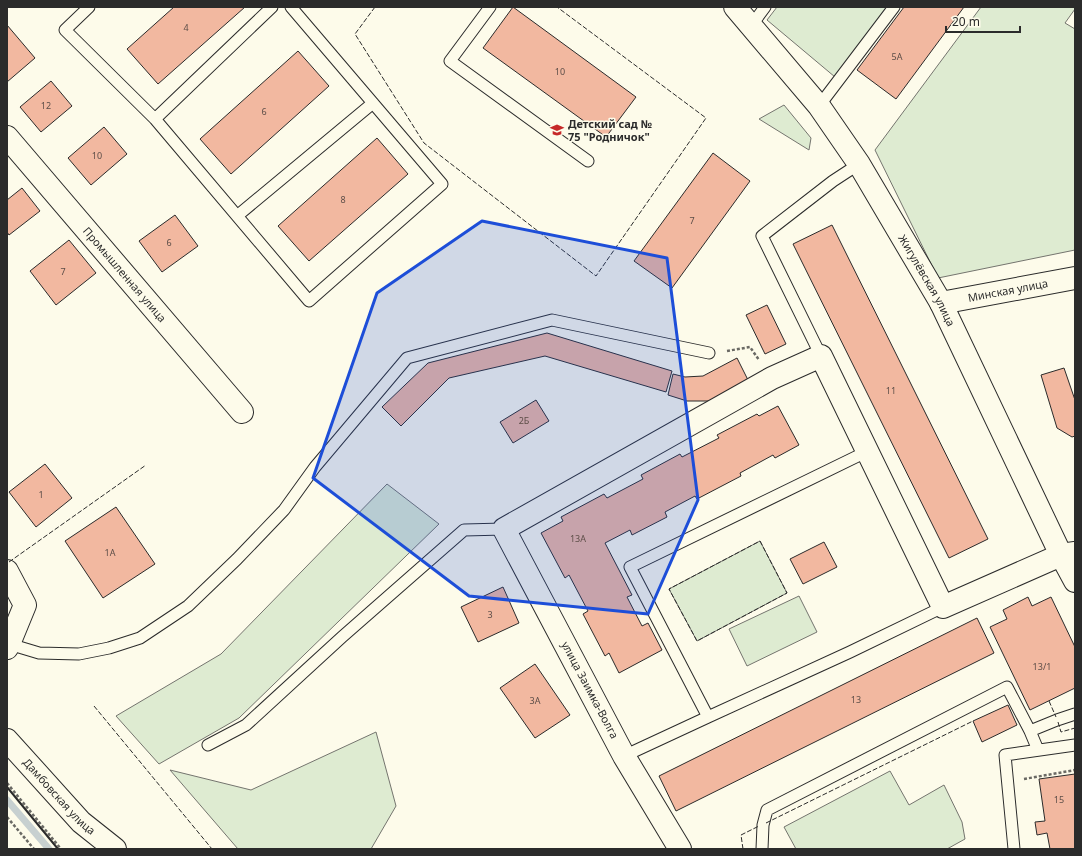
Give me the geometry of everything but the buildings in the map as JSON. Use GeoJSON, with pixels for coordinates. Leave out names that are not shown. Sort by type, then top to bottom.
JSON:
{"type":"FeatureCollection","features":[{"type":"Feature","properties":{"kind":"street","name":"Жигулёвская улица"},"geometry":{"type":"LineString","coordinates":[[735,7],[819,106],[859,164],[941,303],[1068,554],[1075,581]]}},
{"type":"Feature","properties":{"kind":"street","name":"Промышленная улица"},"geometry":{"type":"LineString","coordinates":[[7,137],[242,412]]}},
{"type":"Feature","properties":{"kind":"street","name":"Минская улица"},"geometry":{"type":"LineString","coordinates":[[941,303],[1075,278]]}},
{"type":"Feature","properties":{"kind":"street"},"geometry":{"type":"LineString","coordinates":[[504,529],[772,378],[821,356],[944,606],[1068,554]]}},
{"type":"Feature","properties":{"kind":"street","name":"улица Заимка-Волга"},"geometry":{"type":"LineString","coordinates":[[504,529],[624,756],[680,849]]}},
{"type":"Feature","properties":{"kind":"street"},"geometry":{"type":"LineString","coordinates":[[7,571],[25,605],[8,646]]}},
{"type":"Feature","properties":{"kind":"street","name":"Дамбовская улица"},"geometry":{"type":"LineString","coordinates":[[7,740],[81,822],[115,849]]}},
{"type":"Feature","properties":{"kind":"lane"},"geometry":{"type":"LineString","coordinates":[[89,7],[65,30],[155,119],[309,301],[442,184],[291,7]]}},
{"type":"Feature","properties":{"kind":"lane"},"geometry":{"type":"LineString","coordinates":[[155,119],[272,7]]}},
{"type":"Feature","properties":{"kind":"lane"},"geometry":{"type":"LineString","coordinates":[[490,7],[450,61],[588,161]]}},
{"type":"Feature","properties":{"kind":"lane"},"geometry":{"type":"LineString","coordinates":[[751,26],[765,7]]}},
{"type":"Feature","properties":{"kind":"lane"},"geometry":{"type":"LineString","coordinates":[[819,106],[894,7]]}},
{"type":"Feature","properties":{"kind":"lane"},"geometry":{"type":"LineString","coordinates":[[237,216],[373,103]]}},
{"type":"Feature","properties":{"kind":"lane"},"geometry":{"type":"LineString","coordinates":[[821,356],[762,236],[833,181],[859,164]]}},
{"type":"Feature","properties":{"kind":"lane"},"geometry":{"type":"LineString","coordinates":[[8,646],[39,653],[79,654],[110,648],[140,638],[188,606],[237,559],[284,510],[315,467],[407,358],[552,320],[709,354]]}},
{"type":"Feature","properties":{"kind":"lane"},"geometry":{"type":"LineString","coordinates":[[708,717],[630,567],[868,451]]}},
{"type":"Feature","properties":{"kind":"lane"},"geometry":{"type":"LineString","coordinates":[[208,745],[246,724],[464,530],[504,529]]}},
{"type":"Feature","properties":{"kind":"lane"},"geometry":{"type":"LineString","coordinates":[[624,756],[850,652],[944,606]]}},
{"type":"Feature","properties":{"kind":"lane"},"geometry":{"type":"LineString","coordinates":[[762,849],[763,825],[767,810],[1007,687],[1030,731],[1038,750]]}},
{"type":"Feature","properties":{"kind":"lane"},"geometry":{"type":"LineString","coordinates":[[1030,731],[1075,714]]}},
{"type":"Feature","properties":{"kind":"lane"},"geometry":{"type":"LineString","coordinates":[[1014,849],[1005,755],[1075,745]]}},
{"type":"Feature","properties":{"kind":"path"},"geometry":{"type":"LineString","coordinates":[[709,354],[750,347],[772,378]]}},
{"type":"Feature","properties":{"kind":"path"},"geometry":{"type":"LineString","coordinates":[[1025,786],[1024,778],[1075,770]]}},
{"type":"Feature","properties":{"kind":"path"},"geometry":{"type":"LineString","coordinates":[[7,783],[61,849]]}},
{"type":"Feature","properties":{"kind":"path"},"geometry":{"type":"LineString","coordinates":[[7,817],[34,849]]}},
{"type":"Feature","properties":{"kind":"highlighted area"},"geometry":{"type":"Polygon","coordinates":[[[482,221],[667,258],[698,500],[648,614],[469,596],[313,478],[377,293],[482,221]]]}},
{"type":"Feature","properties":{"kind":"green space"},"geometry":{"type":"Polygon","coordinates":[[[777,7],[889,7],[835,77],[767,20],[777,7]]]}},
{"type":"Feature","properties":{"kind":"green space"},"geometry":{"type":"Polygon","coordinates":[[[981,7],[1075,7],[1065,23],[1075,29],[1075,250],[938,278],[875,150],[981,7]]]}},
{"type":"Feature","properties":{"kind":"green space"},"geometry":{"type":"Polygon","coordinates":[[[784,105],[811,138],[809,150],[759,119],[784,105]]]}},
{"type":"Feature","properties":{"kind":"green space"},"geometry":{"type":"Polygon","coordinates":[[[387,484],[439,524],[239,718],[159,764],[116,716],[221,654],[387,484]]]}},
{"type":"Feature","properties":{"kind":"green space"},"geometry":{"type":"Polygon","coordinates":[[[760,541],[787,593],[697,641],[669,589],[760,541]]]}},
{"type":"Feature","properties":{"kind":"green space"},"geometry":{"type":"Polygon","coordinates":[[[799,596],[817,632],[747,666],[729,629],[799,596]]]}},
{"type":"Feature","properties":{"kind":"green space"},"geometry":{"type":"Polygon","coordinates":[[[376,732],[396,806],[371,849],[238,849],[170,770],[251,790],[376,732]]]}},
{"type":"Feature","properties":{"kind":"green space"},"geometry":{"type":"Polygon","coordinates":[[[890,771],[909,805],[944,785],[962,822],[965,839],[947,849],[796,849],[784,827],[890,771]]]}},
{"type":"Feature","properties":{"kind":"waterway"},"geometry":{"type":"LineString","coordinates":[[7,800],[49,849]]}},
{"type":"Feature","properties":{"kind":"fence"},"geometry":{"type":"LineString","coordinates":[[375,7],[355,34],[424,143],[596,276],[706,118],[557,7]]}},
{"type":"Feature","properties":{"kind":"fence"},"geometry":{"type":"LineString","coordinates":[[9,562],[146,465]]}},
{"type":"Feature","properties":{"kind":"fence"},"geometry":{"type":"LineString","coordinates":[[760,541],[787,593],[697,641],[669,589],[760,541]]}},
{"type":"Feature","properties":{"kind":"fence"},"geometry":{"type":"LineString","coordinates":[[1049,701],[1056,717]]}},
{"type":"Feature","properties":{"kind":"fence"},"geometry":{"type":"LineString","coordinates":[[94,706],[212,849]]}},
{"type":"Feature","properties":{"kind":"fence"},"geometry":{"type":"LineString","coordinates":[[766,823],[973,721]]}},
{"type":"Feature","properties":{"kind":"fence"},"geometry":{"type":"LineString","coordinates":[[1058,722],[1061,732],[1075,728]]}},
{"type":"Feature","properties":{"kind":"fence"},"geometry":{"type":"LineString","coordinates":[[743,849],[741,835],[759,826]]}},
{"type":"Feature","properties":{"kind":"wall"},"geometry":{"type":"LineString","coordinates":[[7,787],[58,849]]}},
{"type":"Feature","properties":{"kind":"place","name":"Детский сад № 75 \"Родничок\""},"geometry":{"type":"Point","coordinates":[557,130]}}]}
